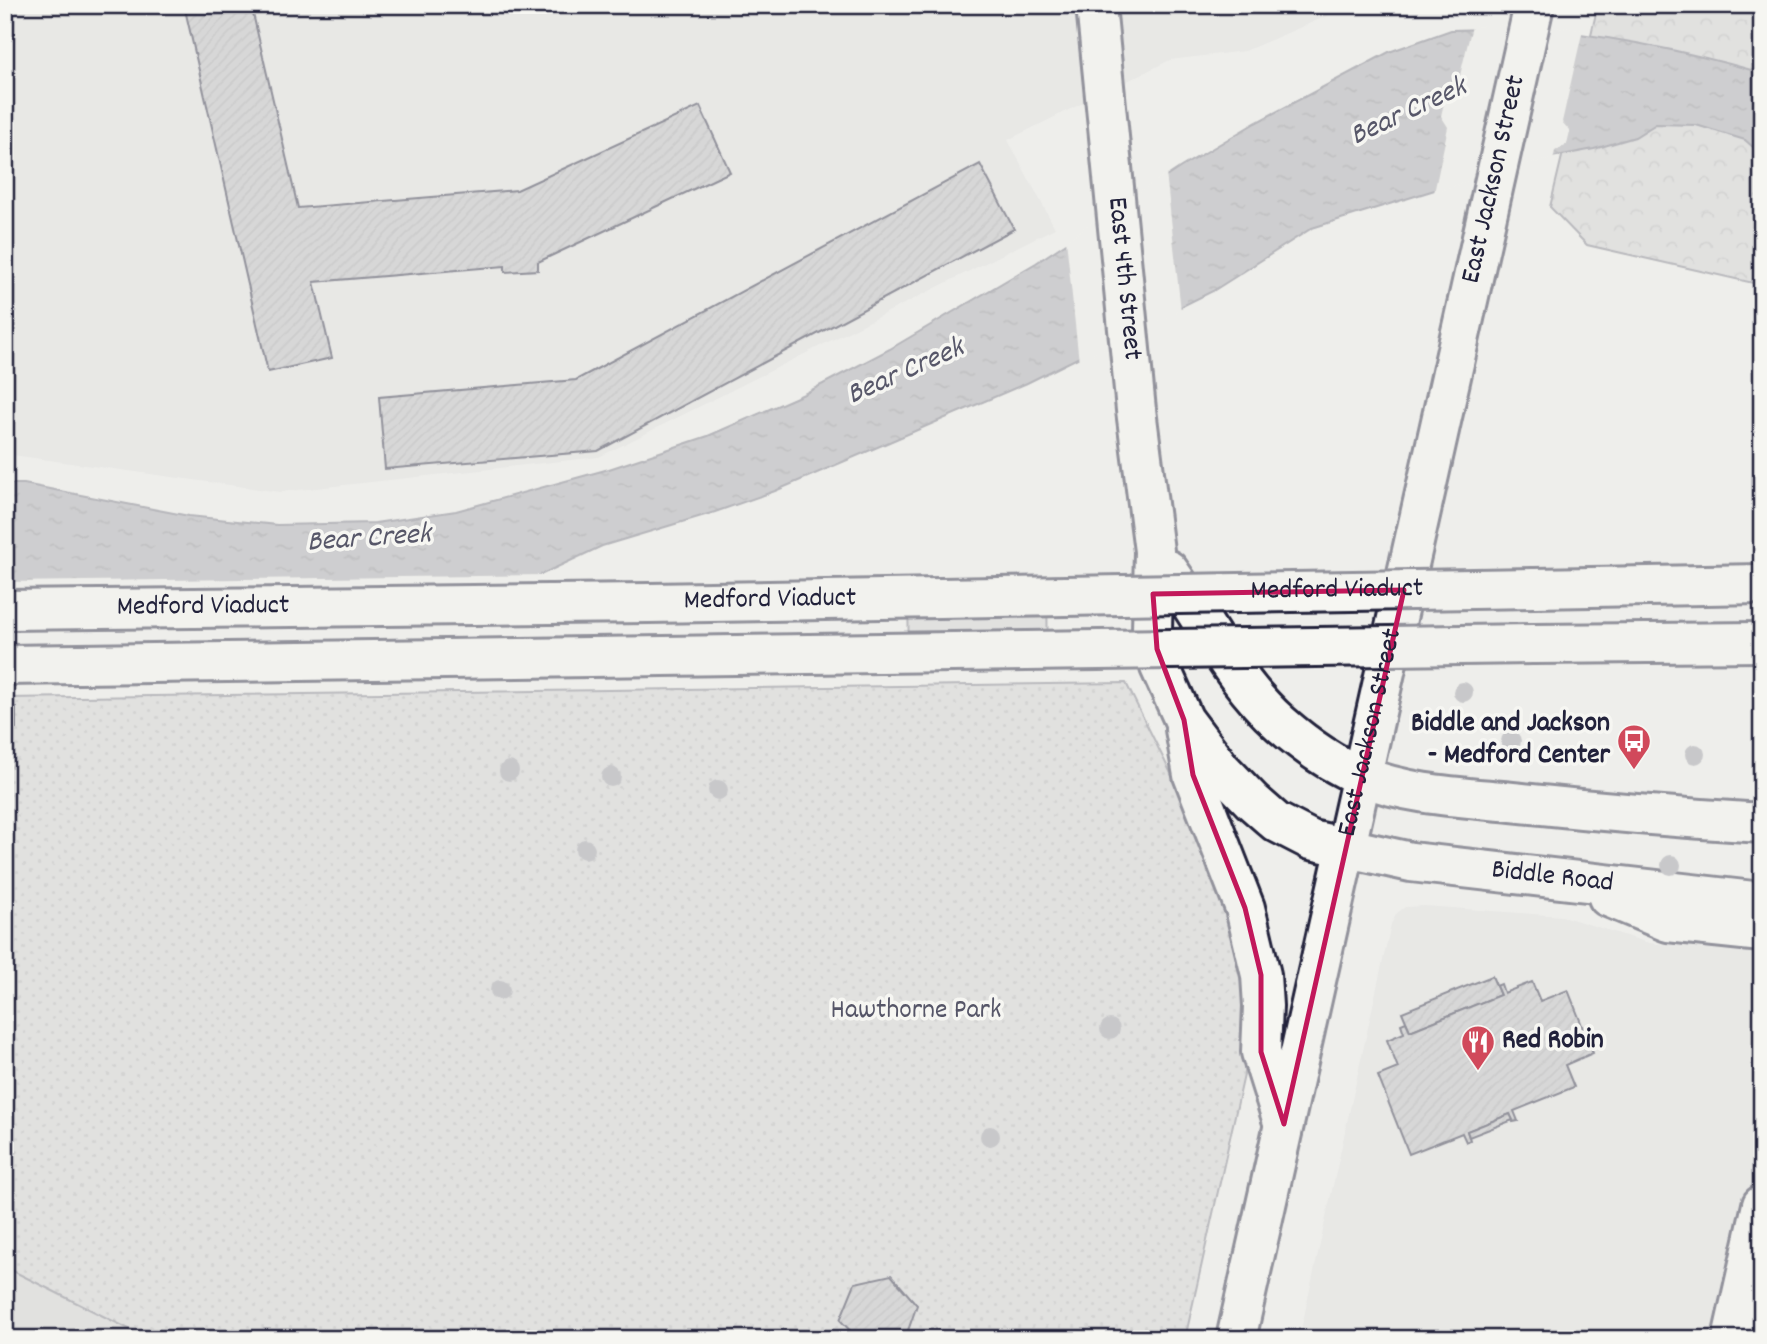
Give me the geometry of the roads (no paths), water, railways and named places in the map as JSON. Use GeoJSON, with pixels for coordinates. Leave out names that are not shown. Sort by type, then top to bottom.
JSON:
{"type":"FeatureCollection","features":[{"type":"Feature","properties":{"kind":"main road","name":"East 4th Street"},"geometry":{"type":"LineString","coordinates":[[1096,5],[1136,410],[1154,551],[1153,630],[1160,667],[1184,720],[1221,769],[1276,822],[1311,840],[1346,848]]}},
{"type":"Feature","properties":{"kind":"main road","name":"East Jackson Street"},"geometry":{"type":"LineString","coordinates":[[1236,1339],[1535,5]]}},
{"type":"Feature","properties":{"kind":"main road","name":"East 4th Street"},"geometry":{"type":"LineString","coordinates":[[1154,551],[1195,607],[1242,682],[1260,704],[1324,758],[1362,776]]}},
{"type":"Feature","properties":{"kind":"main road","name":"Medford Viaduct"},"geometry":{"type":"LineString","coordinates":[[5,610],[677,603],[1762,584]]}},
{"type":"Feature","properties":{"kind":"main road","name":"Medford Viaduct"},"geometry":{"type":"LineString","coordinates":[[5,665],[1762,642]]}},
{"type":"Feature","properties":{"kind":"main road"},"geometry":{"type":"LineString","coordinates":[[1184,720],[1193,775],[1245,908],[1261,975],[1261,1052],[1284,1124]]}},
{"type":"Feature","properties":{"kind":"main road"},"geometry":{"type":"LineString","coordinates":[[1362,776],[1427,793],[1648,816],[1762,823]]}},
{"type":"Feature","properties":{"kind":"main road","name":"Biddle Road"},"geometry":{"type":"LineString","coordinates":[[1346,848],[1410,862],[1762,902]]}},
{"type":"Feature","properties":{"kind":"main road"},"geometry":{"type":"LineString","coordinates":[[1570,881],[1668,922],[1762,932]]}},
{"type":"Feature","properties":{"kind":"main road"},"geometry":{"type":"LineString","coordinates":[[1732,1339],[1762,1205]]}},
{"type":"Feature","properties":{"kind":"water","name":"Bear Creek"},"geometry":{"type":"Polygon","coordinates":[[[1522,28],[1643,44],[1762,73],[1762,155],[1745,140],[1696,125],[1656,124],[1635,137],[1594,149],[1525,162],[1312,228],[1213,291],[1027,383],[775,491],[602,546],[519,585],[5,592],[5,484],[24,484],[189,516],[277,525],[375,523],[456,511],[609,469],[708,436],[804,394],[890,349],[1036,263],[1181,167],[1255,123],[1389,52],[1451,30],[1522,28]]]}},
{"type":"Feature","properties":{"kind":"place","name":"Biddle and Jackson - Medford Center"},"geometry":{"type":"Point","coordinates":[1634,771]}},
{"type":"Feature","properties":{"kind":"place","name":"Red Robin"},"geometry":{"type":"Point","coordinates":[1478,1072]}},
{"type":"Feature","properties":{"kind":"park label","name":"Hawthorne Park"},"geometry":{"type":"Point","coordinates":[916,1012]}}]}
